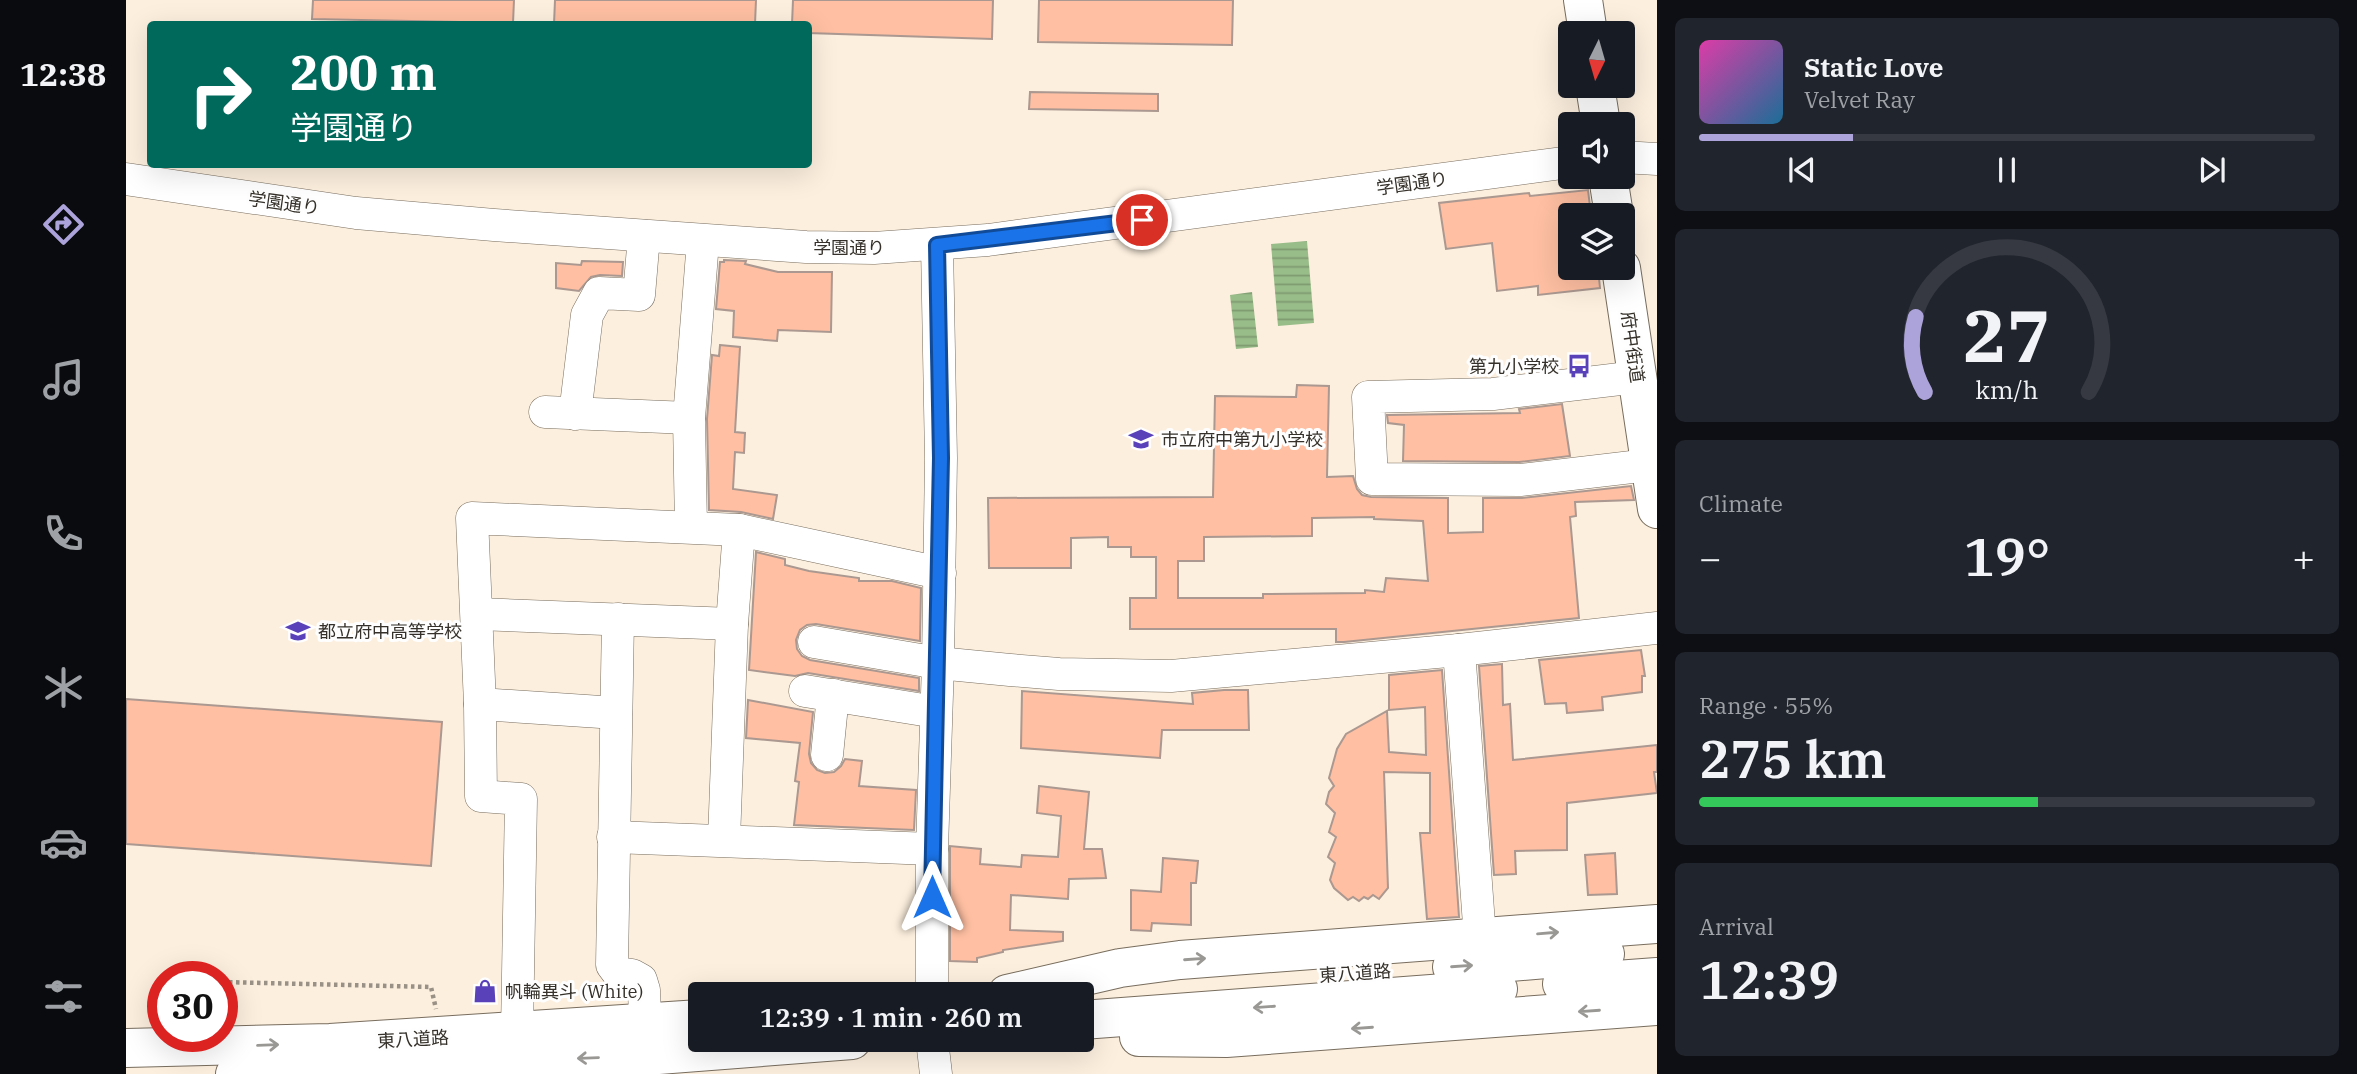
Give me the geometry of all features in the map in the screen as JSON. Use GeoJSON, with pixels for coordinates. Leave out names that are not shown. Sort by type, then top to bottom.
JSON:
{"type":"FeatureCollection","features":[{"type":"Feature","properties":{"kind":"main road"},"geometry":{"type":"LineString","coordinates":[[1583,0],[1586,21]]}},
{"type":"Feature","properties":{"kind":"main road","name":"府中街道"},"geometry":{"type":"LineString","coordinates":[[1623,280],[1657,509]]}},
{"type":"Feature","properties":{"kind":"main road"},"geometry":{"type":"LineString","coordinates":[[1059,982],[1120,968],[1180,960],[1657,924]]}},
{"type":"Feature","properties":{"kind":"main road","name":"東八道路"},"geometry":{"type":"LineString","coordinates":[[1094,991],[1657,950]]}},
{"type":"Feature","properties":{"kind":"main road","name":"東八道路"},"geometry":{"type":"LineString","coordinates":[[1094,1019],[1657,977]]}},
{"type":"Feature","properties":{"kind":"main road"},"geometry":{"type":"LineString","coordinates":[[1094,1035],[1183,1039],[1226,1038],[1657,1006]]}},
{"type":"Feature","properties":{"kind":"main road","name":"東八道路"},"geometry":{"type":"LineString","coordinates":[[646,1051],[688,1026]]}},
{"type":"Feature","properties":{"kind":"main road","name":"東八道路"},"geometry":{"type":"LineString","coordinates":[[126,1048],[316,1044],[443,1037],[516,1056]]}},
{"type":"Feature","properties":{"kind":"main road","name":"東八道路"},"geometry":{"type":"LineString","coordinates":[[235,1074],[328,1073],[516,1056],[688,1049]]}},
{"type":"Feature","properties":{"kind":"street"},"geometry":{"type":"LineString","coordinates":[[1635,158],[1657,159]]}},
{"type":"Feature","properties":{"kind":"street","name":"学園通り"},"geometry":{"type":"LineString","coordinates":[[126,179],[356,213],[703,241],[841,248],[937,245],[1558,164]]}},
{"type":"Feature","properties":{"kind":"street"},"geometry":{"type":"LineString","coordinates":[[644,236],[639,295],[599,293],[587,315],[560,413],[689,418]]}},
{"type":"Feature","properties":{"kind":"street"},"geometry":{"type":"LineString","coordinates":[[691,527],[689,418],[703,241]]}},
{"type":"Feature","properties":{"kind":"street"},"geometry":{"type":"LineString","coordinates":[[932,982],[932,849],[941,458],[937,245]]}},
{"type":"Feature","properties":{"kind":"street"},"geometry":{"type":"LineString","coordinates":[[1637,377],[1493,394],[1368,397],[1372,479],[1520,480],[1649,466]]}},
{"type":"Feature","properties":{"kind":"street"},"geometry":{"type":"LineString","coordinates":[[516,1056],[520,799],[481,796],[472,519],[739,530],[940,573]]}},
{"type":"Feature","properties":{"kind":"street"},"geometry":{"type":"LineString","coordinates":[[724,840],[732,624],[739,530]]}},
{"type":"Feature","properties":{"kind":"street"},"geometry":{"type":"LineString","coordinates":[[477,614],[732,624]]}},
{"type":"Feature","properties":{"kind":"street"},"geometry":{"type":"LineString","coordinates":[[618,620],[612,965],[618,973],[632,975],[641,980],[646,1051]]}},
{"type":"Feature","properties":{"kind":"street"},"geometry":{"type":"LineString","coordinates":[[814,642],[938,663],[1059,674],[1171,676],[1459,650],[1657,628]]}},
{"type":"Feature","properties":{"kind":"street"},"geometry":{"type":"LineString","coordinates":[[1459,650],[1480,938]]}},
{"type":"Feature","properties":{"kind":"street"},"geometry":{"type":"LineString","coordinates":[[827,755],[819,693],[936,712]]}},
{"type":"Feature","properties":{"kind":"street"},"geometry":{"type":"LineString","coordinates":[[480,704],[616,713]]}},
{"type":"Feature","properties":{"kind":"street"},"geometry":{"type":"LineString","coordinates":[[613,837],[932,849]]}},
{"type":"Feature","properties":{"kind":"street"},"geometry":{"type":"LineString","coordinates":[[933,1052],[936,1074]]}},
{"type":"Feature","properties":{"kind":"path"},"geometry":{"type":"LineString","coordinates":[[1153,203],[1158,235]]}},
{"type":"Feature","properties":{"kind":"path"},"geometry":{"type":"LineString","coordinates":[[238,982],[431,987],[443,1037]]}},
{"type":"Feature","properties":{"kind":"shaded area"},"geometry":{"type":"Polygon","coordinates":[[[1307,241],[1314,323],[1278,326],[1271,244],[1307,241]]]}},
{"type":"Feature","properties":{"kind":"shaded area"},"geometry":{"type":"Polygon","coordinates":[[[1252,292],[1258,347],[1236,349],[1230,295],[1252,292]]]}},
{"type":"Feature","properties":{"kind":"building"},"geometry":{"type":"Polygon","coordinates":[[[313,0],[514,0],[513,21],[312,19],[313,0]]]}},
{"type":"Feature","properties":{"kind":"building"},"geometry":{"type":"Polygon","coordinates":[[[555,0],[756,0],[755,21],[554,21],[555,0]]]}},
{"type":"Feature","properties":{"kind":"building"},"geometry":{"type":"Polygon","coordinates":[[[793,0],[993,0],[992,39],[812,33],[812,21],[792,21],[793,0]]]}},
{"type":"Feature","properties":{"kind":"building"},"geometry":{"type":"Polygon","coordinates":[[[1039,0],[1233,0],[1232,45],[1038,42],[1039,0]]]}},
{"type":"Feature","properties":{"kind":"building"},"geometry":{"type":"Polygon","coordinates":[[[1030,92],[1158,94],[1158,111],[1029,109],[1030,92]]]}},
{"type":"Feature","properties":{"kind":"building"},"geometry":{"type":"Polygon","coordinates":[[[1588,190],[1590,203],[1558,203],[1558,280],[1599,280],[1600,288],[1538,295],[1538,286],[1497,291],[1492,243],[1446,249],[1439,203],[1529,193],[1530,196],[1588,190]]]}},
{"type":"Feature","properties":{"kind":"building"},"geometry":{"type":"Polygon","coordinates":[[[582,261],[623,262],[622,276],[591,277],[579,291],[556,288],[556,263],[581,265],[582,261]]]}},
{"type":"Feature","properties":{"kind":"building"},"geometry":{"type":"Polygon","coordinates":[[[746,261],[745,264],[778,272],[832,272],[831,332],[778,330],[777,341],[733,337],[734,311],[716,309],[720,262],[746,261]]]}},
{"type":"Feature","properties":{"kind":"building"},"geometry":{"type":"Polygon","coordinates":[[[720,345],[740,347],[735,432],[745,433],[744,453],[735,452],[733,489],[777,495],[773,519],[741,512],[709,510],[707,419],[712,355],[719,356],[720,345]]]}},
{"type":"Feature","properties":{"kind":"building"},"geometry":{"type":"Polygon","coordinates":[[[1297,385],[1329,386],[1327,477],[1353,476],[1362,495],[1371,497],[1448,498],[1448,533],[1483,532],[1483,498],[1522,498],[1631,486],[1634,500],[1575,502],[1576,516],[1570,517],[1579,618],[1344,642],[1336,642],[1336,629],[1130,629],[1130,598],[1156,598],[1156,557],[1131,557],[1131,547],[1108,547],[1108,537],[1071,538],[1071,568],[989,568],[988,498],[1213,497],[1215,396],[1296,397],[1297,385]],[[1312,518],[1312,536],[1204,537],[1204,561],[1178,561],[1178,598],[1263,598],[1263,594],[1365,593],[1365,590],[1384,592],[1386,578],[1428,581],[1423,521],[1312,518]]]}},
{"type":"Feature","properties":{"kind":"building"},"geometry":{"type":"Polygon","coordinates":[[[1562,404],[1570,456],[1519,462],[1403,461],[1404,425],[1388,423],[1387,415],[1520,413],[1519,409],[1562,404]]]}},
{"type":"Feature","properties":{"kind":"building"},"geometry":{"type":"Polygon","coordinates":[[[756,552],[785,559],[785,565],[809,571],[859,578],[859,581],[892,581],[921,588],[920,641],[816,624],[807,625],[800,630],[796,640],[797,649],[802,656],[810,660],[919,678],[919,691],[808,673],[795,676],[749,670],[756,552]]]}},
{"type":"Feature","properties":{"kind":"building"},"geometry":{"type":"Polygon","coordinates":[[[1641,650],[1645,676],[1642,676],[1642,692],[1602,697],[1603,710],[1567,713],[1566,703],[1545,704],[1539,660],[1641,650]]]}},
{"type":"Feature","properties":{"kind":"building"},"geometry":{"type":"Polygon","coordinates":[[[1502,664],[1503,705],[1510,704],[1513,760],[1657,745],[1657,772],[1654,772],[1657,793],[1567,803],[1567,850],[1515,851],[1516,874],[1494,875],[1479,666],[1502,664]]]}},
{"type":"Feature","properties":{"kind":"building"},"geometry":{"type":"Polygon","coordinates":[[[1442,670],[1459,917],[1427,919],[1420,833],[1430,833],[1430,773],[1384,772],[1388,888],[1379,899],[1373,895],[1359,901],[1353,897],[1348,900],[1334,888],[1330,880],[1335,863],[1328,857],[1336,837],[1329,832],[1335,813],[1326,804],[1329,792],[1334,786],[1329,778],[1337,749],[1346,734],[1387,711],[1389,752],[1426,755],[1425,707],[1389,710],[1389,675],[1442,670]]]}},
{"type":"Feature","properties":{"kind":"building"},"geometry":{"type":"Polygon","coordinates":[[[1248,690],[1249,730],[1162,730],[1160,758],[1021,748],[1022,691],[1193,704],[1192,693],[1248,690]]]}},
{"type":"Feature","properties":{"kind":"building"},"geometry":{"type":"Polygon","coordinates":[[[126,699],[442,722],[431,866],[126,844],[126,699]]]}},
{"type":"Feature","properties":{"kind":"building"},"geometry":{"type":"Polygon","coordinates":[[[748,700],[813,712],[809,754],[811,763],[817,770],[834,772],[845,759],[862,761],[859,786],[916,790],[914,830],[794,825],[799,782],[795,781],[800,743],[746,738],[748,700]]]}},
{"type":"Feature","properties":{"kind":"building"},"geometry":{"type":"Polygon","coordinates":[[[1039,786],[1089,792],[1084,849],[1102,849],[1106,878],[1069,879],[1068,899],[1011,895],[1010,930],[1063,932],[1063,941],[1003,950],[977,958],[977,962],[950,961],[950,846],[981,849],[980,864],[1021,867],[1022,855],[1058,857],[1061,816],[1037,813],[1039,786]]]}},
{"type":"Feature","properties":{"kind":"building"},"geometry":{"type":"Polygon","coordinates":[[[1615,853],[1617,894],[1588,895],[1585,855],[1615,853]]]}},
{"type":"Feature","properties":{"kind":"building"},"geometry":{"type":"Polygon","coordinates":[[[1163,858],[1198,861],[1196,883],[1191,883],[1191,925],[1152,923],[1151,931],[1131,930],[1131,890],[1161,892],[1163,858]]]}},
{"type":"Feature","properties":{"kind":"place","name":"第九小学校"},"geometry":{"type":"Point","coordinates":[1579,366]}},
{"type":"Feature","properties":{"kind":"place","name":"市立府中第九小学校"},"geometry":{"type":"Point","coordinates":[1141,439]}},
{"type":"Feature","properties":{"kind":"place","name":"都立府中高等学校"},"geometry":{"type":"Point","coordinates":[298,631]}},
{"type":"Feature","properties":{"kind":"place","name":"帆輪異斗 (White)"},"geometry":{"type":"Point","coordinates":[485,991]}},
{"type":"Feature","properties":{"kind":"route"},"geometry":{"type":"LineString","coordinates":[[932,897],[941,458],[937,245],[1142,220]]}}]}
